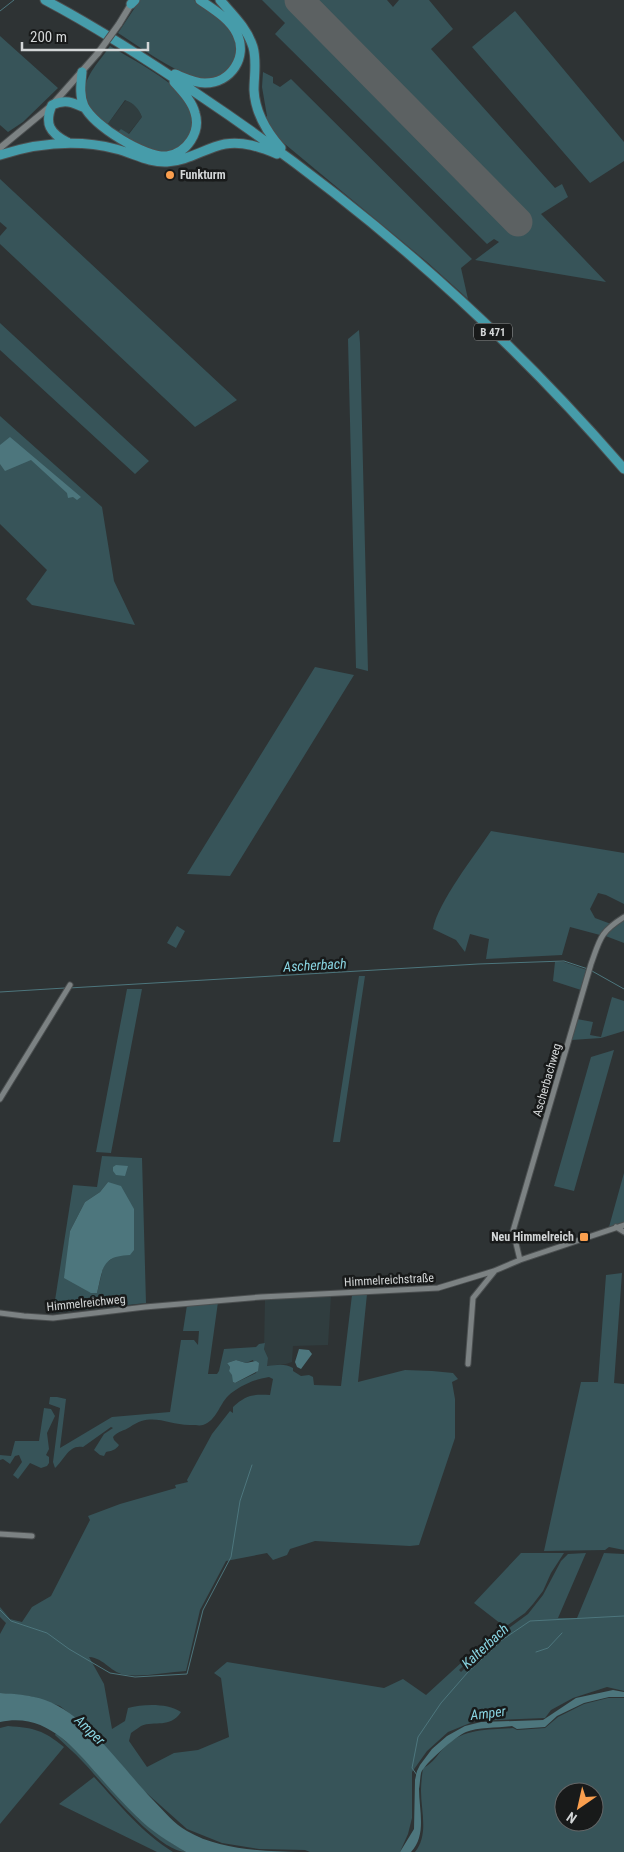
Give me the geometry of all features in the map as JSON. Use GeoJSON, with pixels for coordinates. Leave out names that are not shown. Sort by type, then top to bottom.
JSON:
{"type":"FeatureCollection","features":[{"type":"Feature","properties":{"kind":"highway","name":"B 471"},"geometry":{"type":"LineString","coordinates":[[45,0],[159,68],[225,112],[291,160],[381,231],[460,301],[535,373],[624,469]]}},
{"type":"Feature","properties":{"kind":"highway"},"geometry":{"type":"LineString","coordinates":[[159,68],[187,79],[204,83],[217,82],[236,66],[241,48],[237,33],[228,21],[200,0]]}},
{"type":"Feature","properties":{"kind":"highway"},"geometry":{"type":"LineString","coordinates":[[220,0],[240,22],[249,36],[254,49],[254,90],[256,106],[261,121],[291,160]]}},
{"type":"Feature","properties":{"kind":"highway"},"geometry":{"type":"LineString","coordinates":[[68,143],[57,137],[51,130],[48,118],[52,106],[64,100],[85,108],[104,127],[148,153],[166,156],[178,152],[188,145],[195,134],[196,114],[181,89],[159,68]]}},
{"type":"Feature","properties":{"kind":"highway"},"geometry":{"type":"LineString","coordinates":[[82,72],[80,90],[85,108]]}},
{"type":"Feature","properties":{"kind":"highway"},"geometry":{"type":"LineString","coordinates":[[0,156],[21,149],[68,143],[102,146],[154,161],[166,162],[183,159],[225,144],[248,144],[291,160]]}},
{"type":"Feature","properties":{"kind":"street"},"geometry":{"type":"LineString","coordinates":[[0,148],[52,106],[98,53],[133,1]]}},
{"type":"Feature","properties":{"kind":"street","name":"Ascherbachweg"},"geometry":{"type":"LineString","coordinates":[[520,1260],[513,1230],[589,970],[601,935],[608,927],[624,917]]}},
{"type":"Feature","properties":{"kind":"street"},"geometry":{"type":"LineString","coordinates":[[0,1099],[68,988]]}},
{"type":"Feature","properties":{"kind":"street","name":"Himmelreichstraße"},"geometry":{"type":"LineString","coordinates":[[145,1307],[264,1297],[428,1289],[450,1286],[624,1225]]}},
{"type":"Feature","properties":{"kind":"street"},"geometry":{"type":"LineString","coordinates":[[616,1228],[624,1232]]}},
{"type":"Feature","properties":{"kind":"street"},"geometry":{"type":"LineString","coordinates":[[468,1364],[473,1298],[494,1271]]}},
{"type":"Feature","properties":{"kind":"street","name":"Himmelreichweg"},"geometry":{"type":"LineString","coordinates":[[0,1313],[53,1318],[145,1307]]}},
{"type":"Feature","properties":{"kind":"street"},"geometry":{"type":"LineString","coordinates":[[0,1534],[32,1536]]}},
{"type":"Feature","properties":{"kind":"shaded area"},"geometry":{"type":"Polygon","coordinates":[[[140,0],[194,0],[208,9],[238,39],[238,60],[224,75],[211,79],[198,78],[184,73],[154,57],[118,33],[140,0]]]}},
{"type":"Feature","properties":{"kind":"shaded area"},"geometry":{"type":"Polygon","coordinates":[[[262,0],[387,0],[393,7],[399,0],[429,0],[453,29],[431,49],[555,188],[562,184],[568,197],[541,214],[606,282],[475,260],[499,242],[494,239],[487,244],[275,34],[285,23],[262,0]]]}},
{"type":"Feature","properties":{"kind":"shaded area"},"geometry":{"type":"Polygon","coordinates":[[[515,11],[624,142],[624,161],[590,183],[472,47],[515,11]]]}},
{"type":"Feature","properties":{"kind":"shaded area"},"geometry":{"type":"Polygon","coordinates":[[[0,36],[58,88],[23,122],[8,132],[0,125],[0,36]]]}},
{"type":"Feature","properties":{"kind":"shaded area"},"geometry":{"type":"Polygon","coordinates":[[[110,46],[165,80],[184,96],[193,111],[195,127],[190,138],[179,148],[166,153],[156,152],[144,148],[117,133],[121,129],[129,134],[142,117],[136,107],[125,100],[107,125],[90,108],[86,99],[86,83],[94,67],[110,46]]]}},
{"type":"Feature","properties":{"kind":"shaded area"},"geometry":{"type":"Polygon","coordinates":[[[263,72],[273,77],[273,83],[280,87],[291,79],[472,259],[461,268],[468,299],[427,262],[274,135],[265,118],[267,116],[262,87],[263,72]]]}},
{"type":"Feature","properties":{"kind":"shaded area"},"geometry":{"type":"Polygon","coordinates":[[[126,100],[137,106],[142,117],[128,134],[117,133],[111,125],[107,125],[126,100]]]}},
{"type":"Feature","properties":{"kind":"shaded area"},"geometry":{"type":"Polygon","coordinates":[[[0,179],[237,400],[195,427],[0,244],[0,236],[7,228],[0,222],[0,179]]]}},
{"type":"Feature","properties":{"kind":"shaded area"},"geometry":{"type":"Polygon","coordinates":[[[0,323],[149,461],[135,474],[0,350],[0,323]]]}},
{"type":"Feature","properties":{"kind":"shaded area"},"geometry":{"type":"Polygon","coordinates":[[[359,330],[368,671],[356,668],[348,339],[359,330]]]}},
{"type":"Feature","properties":{"kind":"shaded area"},"geometry":{"type":"Polygon","coordinates":[[[0,416],[102,507],[114,581],[135,625],[32,605],[26,599],[47,570],[0,524],[0,416]]]}},
{"type":"Feature","properties":{"kind":"shaded area"},"geometry":{"type":"Polygon","coordinates":[[[315,667],[354,675],[230,876],[187,874],[315,667]]]}},
{"type":"Feature","properties":{"kind":"shaded area"},"geometry":{"type":"Polygon","coordinates":[[[491,831],[624,853],[624,904],[598,893],[590,909],[595,918],[611,924],[600,935],[570,927],[562,955],[486,959],[489,939],[470,934],[465,952],[456,940],[433,929],[436,918],[449,892],[491,831]]]}},
{"type":"Feature","properties":{"kind":"shaded area"},"geometry":{"type":"Polygon","coordinates":[[[624,919],[624,943],[603,935],[624,919]]]}},
{"type":"Feature","properties":{"kind":"shaded area"},"geometry":{"type":"Polygon","coordinates":[[[177,926],[185,931],[176,948],[167,943],[177,926]]]}},
{"type":"Feature","properties":{"kind":"shaded area"},"geometry":{"type":"Polygon","coordinates":[[[555,962],[564,962],[587,970],[581,990],[553,981],[555,962]]]}},
{"type":"Feature","properties":{"kind":"shaded area"},"geometry":{"type":"Polygon","coordinates":[[[359,976],[365,976],[340,1142],[333,1142],[359,976]]]}},
{"type":"Feature","properties":{"kind":"shaded area"},"geometry":{"type":"Polygon","coordinates":[[[127,989],[142,989],[111,1153],[96,1152],[127,989]]]}},
{"type":"Feature","properties":{"kind":"shaded area"},"geometry":{"type":"Polygon","coordinates":[[[612,997],[624,1001],[624,1031],[601,1038],[571,1040],[577,1019],[593,1022],[590,1035],[601,1037],[612,997]]]}},
{"type":"Feature","properties":{"kind":"shaded area"},"geometry":{"type":"Polygon","coordinates":[[[614,1050],[574,1191],[554,1186],[591,1057],[614,1050]]]}},
{"type":"Feature","properties":{"kind":"shaded area"},"geometry":{"type":"Polygon","coordinates":[[[102,1156],[142,1158],[146,1303],[53,1313],[73,1185],[97,1187],[102,1156]],[[108,1182],[100,1192],[85,1202],[70,1231],[68,1254],[97,1293],[104,1264],[116,1256],[108,1182]]]}},
{"type":"Feature","properties":{"kind":"shaded area"},"geometry":{"type":"Polygon","coordinates":[[[624,1173],[624,1222],[609,1227],[624,1173]]]}},
{"type":"Feature","properties":{"kind":"shaded area"},"geometry":{"type":"Polygon","coordinates":[[[622,1273],[614,1383],[624,1384],[624,1550],[609,1547],[605,1550],[544,1551],[581,1382],[598,1382],[606,1275],[622,1273]]]}},
{"type":"Feature","properties":{"kind":"shaded area"},"geometry":{"type":"Polygon","coordinates":[[[367,1294],[358,1382],[405,1370],[453,1373],[458,1379],[452,1382],[455,1399],[455,1438],[419,1545],[315,1541],[290,1549],[287,1555],[273,1560],[267,1553],[226,1561],[200,1610],[186,1671],[127,1675],[117,1672],[95,1658],[89,1657],[104,1684],[112,1729],[125,1721],[128,1708],[155,1705],[169,1707],[181,1712],[172,1721],[146,1724],[131,1733],[129,1741],[147,1767],[174,1753],[198,1750],[229,1737],[221,1678],[214,1673],[227,1662],[384,1688],[403,1679],[426,1695],[486,1640],[493,1637],[459,1670],[461,1672],[501,1634],[528,1614],[543,1595],[561,1561],[568,1554],[586,1553],[558,1618],[577,1618],[604,1553],[624,1554],[624,1691],[607,1687],[573,1698],[551,1710],[545,1718],[475,1721],[448,1732],[427,1751],[412,1772],[412,1818],[408,1834],[400,1852],[310,1852],[305,1850],[259,1849],[222,1843],[187,1829],[142,1789],[88,1728],[60,1706],[30,1696],[0,1693],[0,1634],[6,1623],[0,1617],[0,1607],[10,1619],[22,1622],[32,1607],[51,1596],[90,1520],[88,1516],[120,1504],[176,1488],[175,1485],[188,1482],[187,1480],[212,1434],[230,1411],[233,1413],[233,1407],[250,1396],[270,1395],[273,1379],[269,1377],[258,1379],[237,1389],[228,1396],[212,1420],[203,1425],[183,1425],[161,1420],[138,1422],[113,1437],[119,1445],[118,1447],[106,1452],[104,1456],[100,1455],[94,1450],[104,1434],[113,1428],[111,1427],[83,1447],[70,1450],[55,1468],[53,1462],[60,1408],[49,1404],[50,1397],[66,1399],[60,1448],[112,1417],[170,1412],[181,1340],[194,1340],[198,1345],[199,1331],[183,1331],[187,1305],[218,1302],[208,1374],[217,1374],[219,1371],[224,1349],[256,1347],[259,1344],[265,1343],[264,1349],[268,1358],[267,1366],[287,1365],[301,1376],[309,1375],[313,1377],[314,1385],[341,1386],[352,1295],[367,1294]],[[236,1360],[227,1363],[230,1367],[229,1371],[233,1375],[233,1382],[235,1383],[256,1373],[257,1370],[253,1360],[246,1363],[236,1360]]]}},
{"type":"Feature","properties":{"kind":"shaded area"},"geometry":{"type":"Polygon","coordinates":[[[331,1296],[328,1345],[293,1346],[292,1362],[266,1366],[268,1358],[264,1349],[265,1298],[331,1296]]]}},
{"type":"Feature","properties":{"kind":"shaded area"},"geometry":{"type":"Polygon","coordinates":[[[44,1408],[51,1409],[55,1416],[47,1433],[49,1449],[46,1455],[49,1457],[49,1463],[41,1468],[30,1463],[18,1479],[13,1475],[22,1462],[19,1455],[15,1456],[10,1464],[3,1459],[0,1460],[0,1455],[11,1456],[15,1441],[39,1441],[44,1408]]]}},
{"type":"Feature","properties":{"kind":"shaded area"},"geometry":{"type":"Polygon","coordinates":[[[521,1553],[564,1553],[551,1573],[543,1591],[533,1604],[525,1613],[505,1627],[474,1603],[521,1553]]]}},
{"type":"Feature","properties":{"kind":"shaded area"},"geometry":{"type":"Polygon","coordinates":[[[608,1698],[624,1698],[624,1852],[415,1852],[422,1838],[423,1831],[421,1782],[423,1768],[433,1761],[446,1746],[460,1736],[477,1731],[545,1728],[558,1717],[584,1704],[608,1698]]]}},
{"type":"Feature","properties":{"kind":"shaded area"},"geometry":{"type":"Polygon","coordinates":[[[8,1726],[38,1731],[64,1747],[0,1824],[0,1728],[8,1726]]]}},
{"type":"Feature","properties":{"kind":"shaded area"},"geometry":{"type":"Polygon","coordinates":[[[56,1733],[78,1752],[138,1818],[186,1852],[174,1849],[146,1829],[80,1758],[55,1735],[56,1733]]]}},
{"type":"Feature","properties":{"kind":"shaded area"},"geometry":{"type":"Polygon","coordinates":[[[94,1777],[141,1827],[173,1852],[157,1852],[59,1804],[94,1777]]]}},
{"type":"Feature","properties":{"kind":"water"},"geometry":{"type":"Polygon","coordinates":[[[10,437],[81,497],[77,500],[73,497],[68,498],[67,493],[31,460],[5,471],[0,464],[0,445],[10,437]]]}},
{"type":"Feature","properties":{"kind":"water"},"geometry":{"type":"Polygon","coordinates":[[[116,1165],[128,1166],[125,1176],[116,1175],[113,1167],[116,1165]]]}},
{"type":"Feature","properties":{"kind":"water"},"geometry":{"type":"Polygon","coordinates":[[[108,1182],[121,1186],[134,1209],[134,1250],[130,1255],[113,1258],[108,1261],[102,1271],[97,1293],[91,1293],[64,1278],[70,1231],[85,1202],[100,1192],[108,1182]]]}},
{"type":"Feature","properties":{"kind":"water"},"geometry":{"type":"Polygon","coordinates":[[[299,1349],[309,1350],[312,1354],[301,1369],[297,1367],[295,1362],[299,1349]]]}},
{"type":"Feature","properties":{"kind":"water"},"geometry":{"type":"Polygon","coordinates":[[[236,1360],[246,1363],[256,1361],[259,1363],[258,1371],[235,1383],[233,1382],[229,1371],[230,1367],[227,1363],[236,1360]]]}},
{"type":"Feature","properties":{"kind":"water"},"geometry":{"type":"Polygon","coordinates":[[[613,1690],[624,1692],[624,1697],[609,1697],[584,1703],[557,1716],[545,1727],[517,1729],[512,1726],[482,1728],[466,1732],[455,1739],[434,1757],[421,1773],[419,1789],[421,1830],[419,1838],[411,1852],[400,1852],[414,1829],[415,1780],[417,1771],[432,1749],[447,1736],[465,1726],[481,1722],[543,1720],[576,1698],[613,1690]]]}},
{"type":"Feature","properties":{"kind":"water","name":"Amper"},"geometry":{"type":"Polygon","coordinates":[[[0,1693],[45,1700],[60,1707],[75,1718],[104,1744],[169,1817],[187,1831],[227,1846],[256,1850],[299,1852],[186,1852],[142,1822],[78,1753],[56,1734],[43,1726],[30,1722],[16,1720],[0,1722],[0,1693]]]}},
{"type":"Feature","properties":{"kind":"waterway"},"geometry":{"type":"LineString","coordinates":[[0,11],[14,0]]}},
{"type":"Feature","properties":{"kind":"waterway","name":"Ascherbach"},"geometry":{"type":"LineString","coordinates":[[69,988],[478,964],[564,961],[588,969]]}},
{"type":"Feature","properties":{"kind":"waterway","name":"Ascherbach"},"geometry":{"type":"LineString","coordinates":[[592,971],[624,989]]}},
{"type":"Feature","properties":{"kind":"waterway","name":"Ascherbach"},"geometry":{"type":"LineString","coordinates":[[0,992],[65,988]]}},
{"type":"Feature","properties":{"kind":"waterway"},"geometry":{"type":"LineString","coordinates":[[0,1610],[11,1621],[47,1633],[69,1649],[110,1673],[135,1677],[187,1674],[203,1610],[231,1557],[240,1501],[252,1465]]}},
{"type":"Feature","properties":{"kind":"waterway","name":"Kalterbach"},"geometry":{"type":"LineString","coordinates":[[417,1775],[412,1768],[418,1737],[441,1703],[468,1672],[502,1640],[530,1621],[624,1616]]}},
{"type":"Feature","properties":{"kind":"waterway"},"geometry":{"type":"LineString","coordinates":[[536,1652],[548,1648],[562,1633]]}},
{"type":"Feature","properties":{"kind":"runway"},"geometry":{"type":"LineString","coordinates":[[299,0],[518,222]]}},
{"type":"Feature","properties":{"kind":"place","name":"Funkturm"},"geometry":{"type":"Point","coordinates":[170,175]}},
{"type":"Feature","properties":{"kind":"place","name":"Neu Himmelreich"},"geometry":{"type":"Point","coordinates":[584,1237]}}]}
